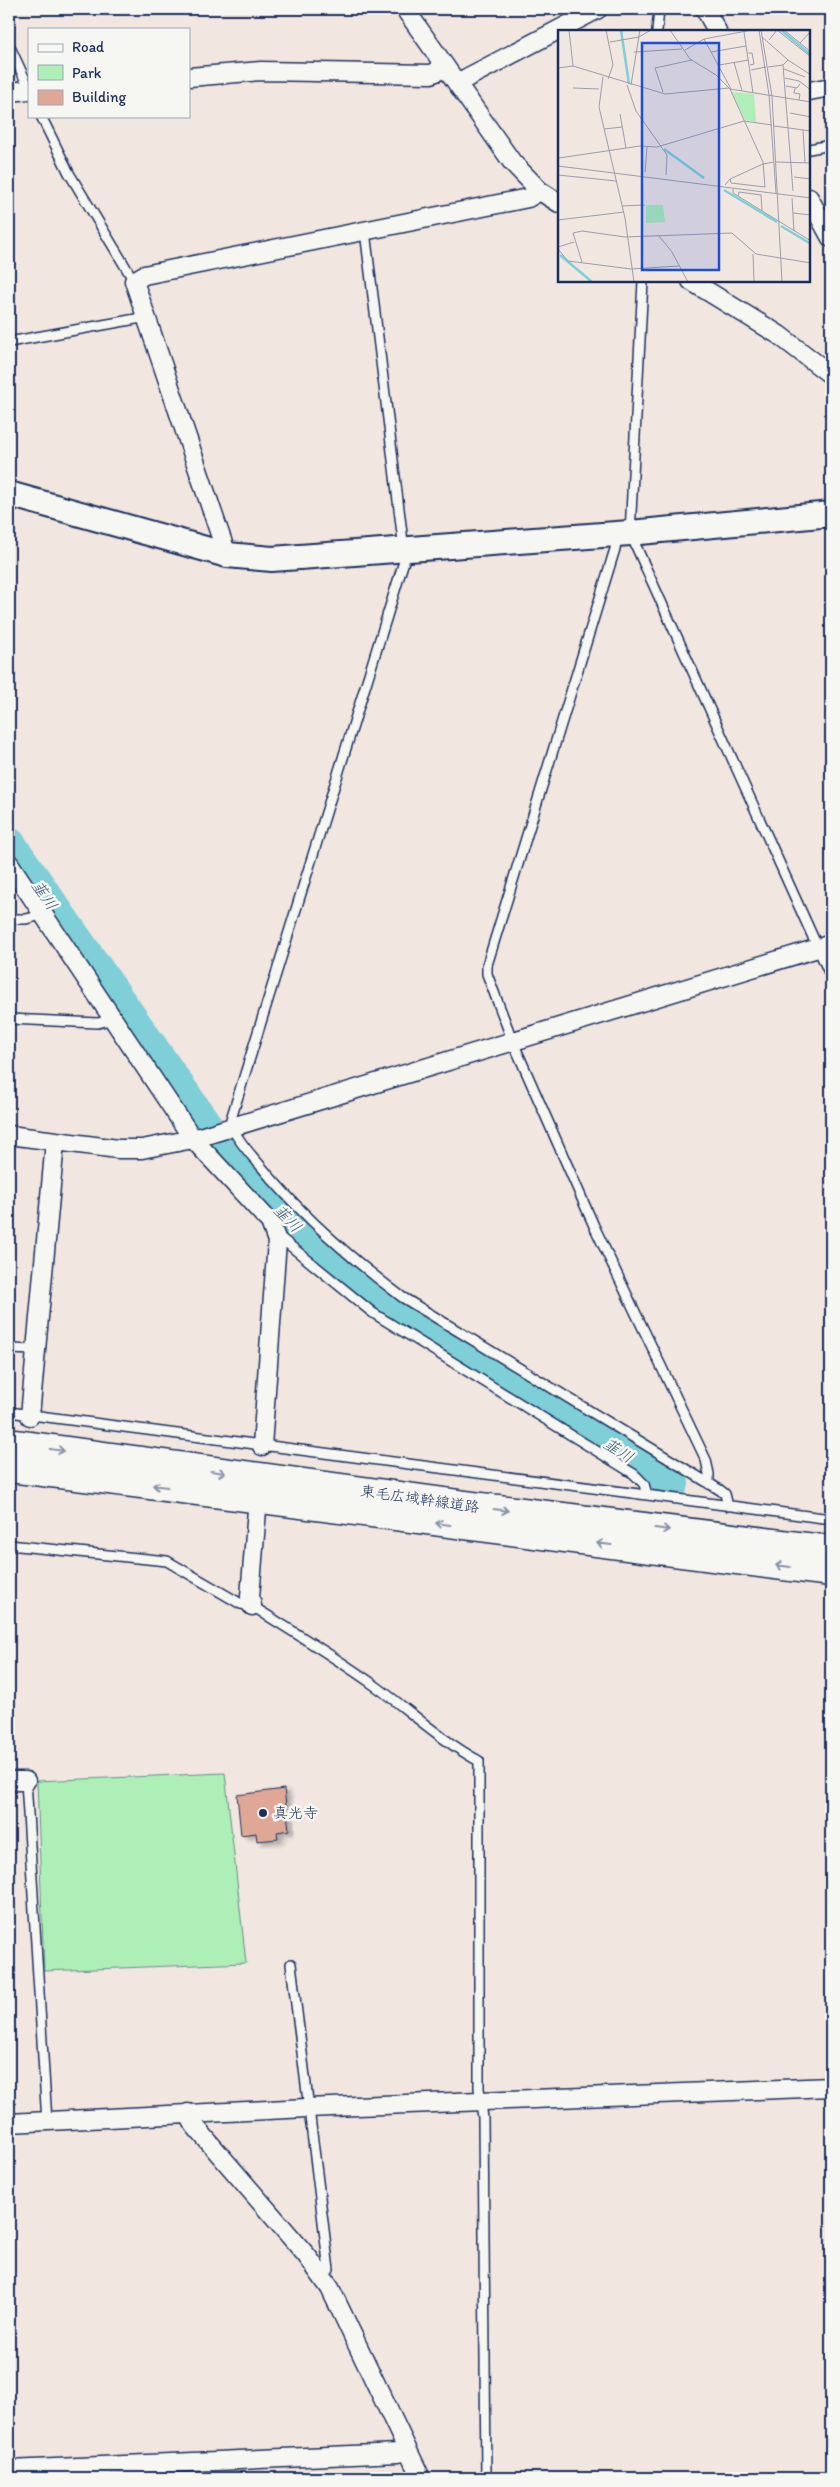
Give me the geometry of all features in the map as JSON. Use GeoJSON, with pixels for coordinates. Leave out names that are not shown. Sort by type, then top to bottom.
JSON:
{"type":"FeatureCollection","features":[{"type":"Feature","properties":{"kind":"highway","name":"東毛広域幹線道路"},"geometry":{"type":"LineString","coordinates":[[9,1443],[474,1506],[831,1550]]}},
{"type":"Feature","properties":{"kind":"highway","name":"東毛広域幹線道路"},"geometry":{"type":"LineString","coordinates":[[9,1468],[258,1497],[474,1528],[831,1572]]}},
{"type":"Feature","properties":{"kind":"street"},"geometry":{"type":"LineString","coordinates":[[405,9],[512,162],[540,191],[558,202]]}},
{"type":"Feature","properties":{"kind":"street"},"geometry":{"type":"LineString","coordinates":[[457,83],[598,9]]}},
{"type":"Feature","properties":{"kind":"street"},"geometry":{"type":"LineString","coordinates":[[705,9],[716,30]]}},
{"type":"Feature","properties":{"kind":"street"},"geometry":{"type":"LineString","coordinates":[[190,77],[261,71],[431,74],[445,68]]}},
{"type":"Feature","properties":{"kind":"street"},"geometry":{"type":"LineString","coordinates":[[810,91],[831,87]]}},
{"type":"Feature","properties":{"kind":"street"},"geometry":{"type":"LineString","coordinates":[[9,92],[28,89]]}},
{"type":"Feature","properties":{"kind":"street"},"geometry":{"type":"LineString","coordinates":[[227,555],[134,281],[144,275],[528,198],[540,191]]}},
{"type":"Feature","properties":{"kind":"street"},"geometry":{"type":"LineString","coordinates":[[810,200],[831,238]]}},
{"type":"Feature","properties":{"kind":"street"},"geometry":{"type":"LineString","coordinates":[[693,282],[779,335],[831,375]]}},
{"type":"Feature","properties":{"kind":"street"},"geometry":{"type":"LineString","coordinates":[[9,494],[227,555],[272,559],[624,534],[831,514]]}},
{"type":"Feature","properties":{"kind":"street"},"geometry":{"type":"LineString","coordinates":[[9,863],[113,1019],[197,1138],[270,1222],[277,1241],[262,1446]]}},
{"type":"Feature","properties":{"kind":"street"},"geometry":{"type":"LineString","coordinates":[[9,1135],[55,1142],[118,1148],[142,1148],[197,1138],[824,946]]}},
{"type":"Feature","properties":{"kind":"street"},"geometry":{"type":"LineString","coordinates":[[30,1416],[55,1142]]}},
{"type":"Feature","properties":{"kind":"street"},"geometry":{"type":"LineString","coordinates":[[252,1606],[250,1597],[258,1497]]}},
{"type":"Feature","properties":{"kind":"street"},"geometry":{"type":"LineString","coordinates":[[9,2123],[188,2113],[831,2087]]}},
{"type":"Feature","properties":{"kind":"street"},"geometry":{"type":"LineString","coordinates":[[188,2113],[195,2126],[330,2288],[421,2478]]}},
{"type":"Feature","properties":{"kind":"street"},"geometry":{"type":"LineString","coordinates":[[9,2470],[388,2454],[408,2450]]}},
{"type":"Feature","properties":{"kind":"lane"},"geometry":{"type":"LineString","coordinates":[[658,30],[659,9]]}},
{"type":"Feature","properties":{"kind":"lane"},"geometry":{"type":"LineString","coordinates":[[9,45],[28,87]]}},
{"type":"Feature","properties":{"kind":"lane"},"geometry":{"type":"LineString","coordinates":[[42,118],[69,173],[134,281]]}},
{"type":"Feature","properties":{"kind":"lane"},"geometry":{"type":"LineString","coordinates":[[810,149],[831,145]]}},
{"type":"Feature","properties":{"kind":"lane"},"geometry":{"type":"LineString","coordinates":[[365,231],[404,551],[404,566],[227,1129],[305,1215],[342,1250],[402,1297],[725,1494],[728,1506]]}},
{"type":"Feature","properties":{"kind":"lane"},"geometry":{"type":"LineString","coordinates":[[643,282],[624,534],[615,548],[488,965],[490,985],[513,1042],[594,1226],[706,1460],[709,1474],[708,1484]]}},
{"type":"Feature","properties":{"kind":"lane"},"geometry":{"type":"LineString","coordinates":[[9,342],[147,318]]}},
{"type":"Feature","properties":{"kind":"lane"},"geometry":{"type":"LineString","coordinates":[[624,534],[824,946],[831,977]]}},
{"type":"Feature","properties":{"kind":"lane"},"geometry":{"type":"LineString","coordinates":[[9,919],[26,919],[42,915]]}},
{"type":"Feature","properties":{"kind":"lane"},"geometry":{"type":"LineString","coordinates":[[9,1019],[98,1023],[113,1019]]}},
{"type":"Feature","properties":{"kind":"lane"},"geometry":{"type":"LineString","coordinates":[[277,1241],[282,1239],[373,1313],[634,1474],[644,1484],[648,1495]]}},
{"type":"Feature","properties":{"kind":"lane"},"geometry":{"type":"LineString","coordinates":[[9,1349],[35,1350]]}},
{"type":"Feature","properties":{"kind":"lane"},"geometry":{"type":"LineString","coordinates":[[9,1412],[831,1519]]}},
{"type":"Feature","properties":{"kind":"lane"},"geometry":{"type":"LineString","coordinates":[[9,1545],[167,1561],[241,1604],[252,1606],[376,1686],[459,1750],[479,1761],[486,2478]]}},
{"type":"Feature","properties":{"kind":"lane"},"geometry":{"type":"LineString","coordinates":[[18,1781],[47,2122]]}},
{"type":"Feature","properties":{"kind":"lane"},"geometry":{"type":"LineString","coordinates":[[290,1964],[328,2270],[322,2277]]}},
{"type":"Feature","properties":{"kind":"green space"},"geometry":{"type":"Polygon","coordinates":[[[225,1773],[246,1963],[44,1971],[37,1781],[225,1773]]]}},
{"type":"Feature","properties":{"kind":"building","name":"真光寺"},"geometry":{"type":"Polygon","coordinates":[[[284,1789],[289,1830],[277,1832],[278,1839],[257,1841],[256,1833],[241,1835],[237,1795],[284,1789]]]}},
{"type":"Feature","properties":{"kind":"waterway","name":"韮川"},"geometry":{"type":"LineString","coordinates":[[9,844],[225,1152],[285,1218],[347,1275],[377,1299],[672,1483]]}},
{"type":"Feature","properties":{"kind":"place","name":"真光寺"},"geometry":{"type":"Point","coordinates":[263,1813]}}]}
